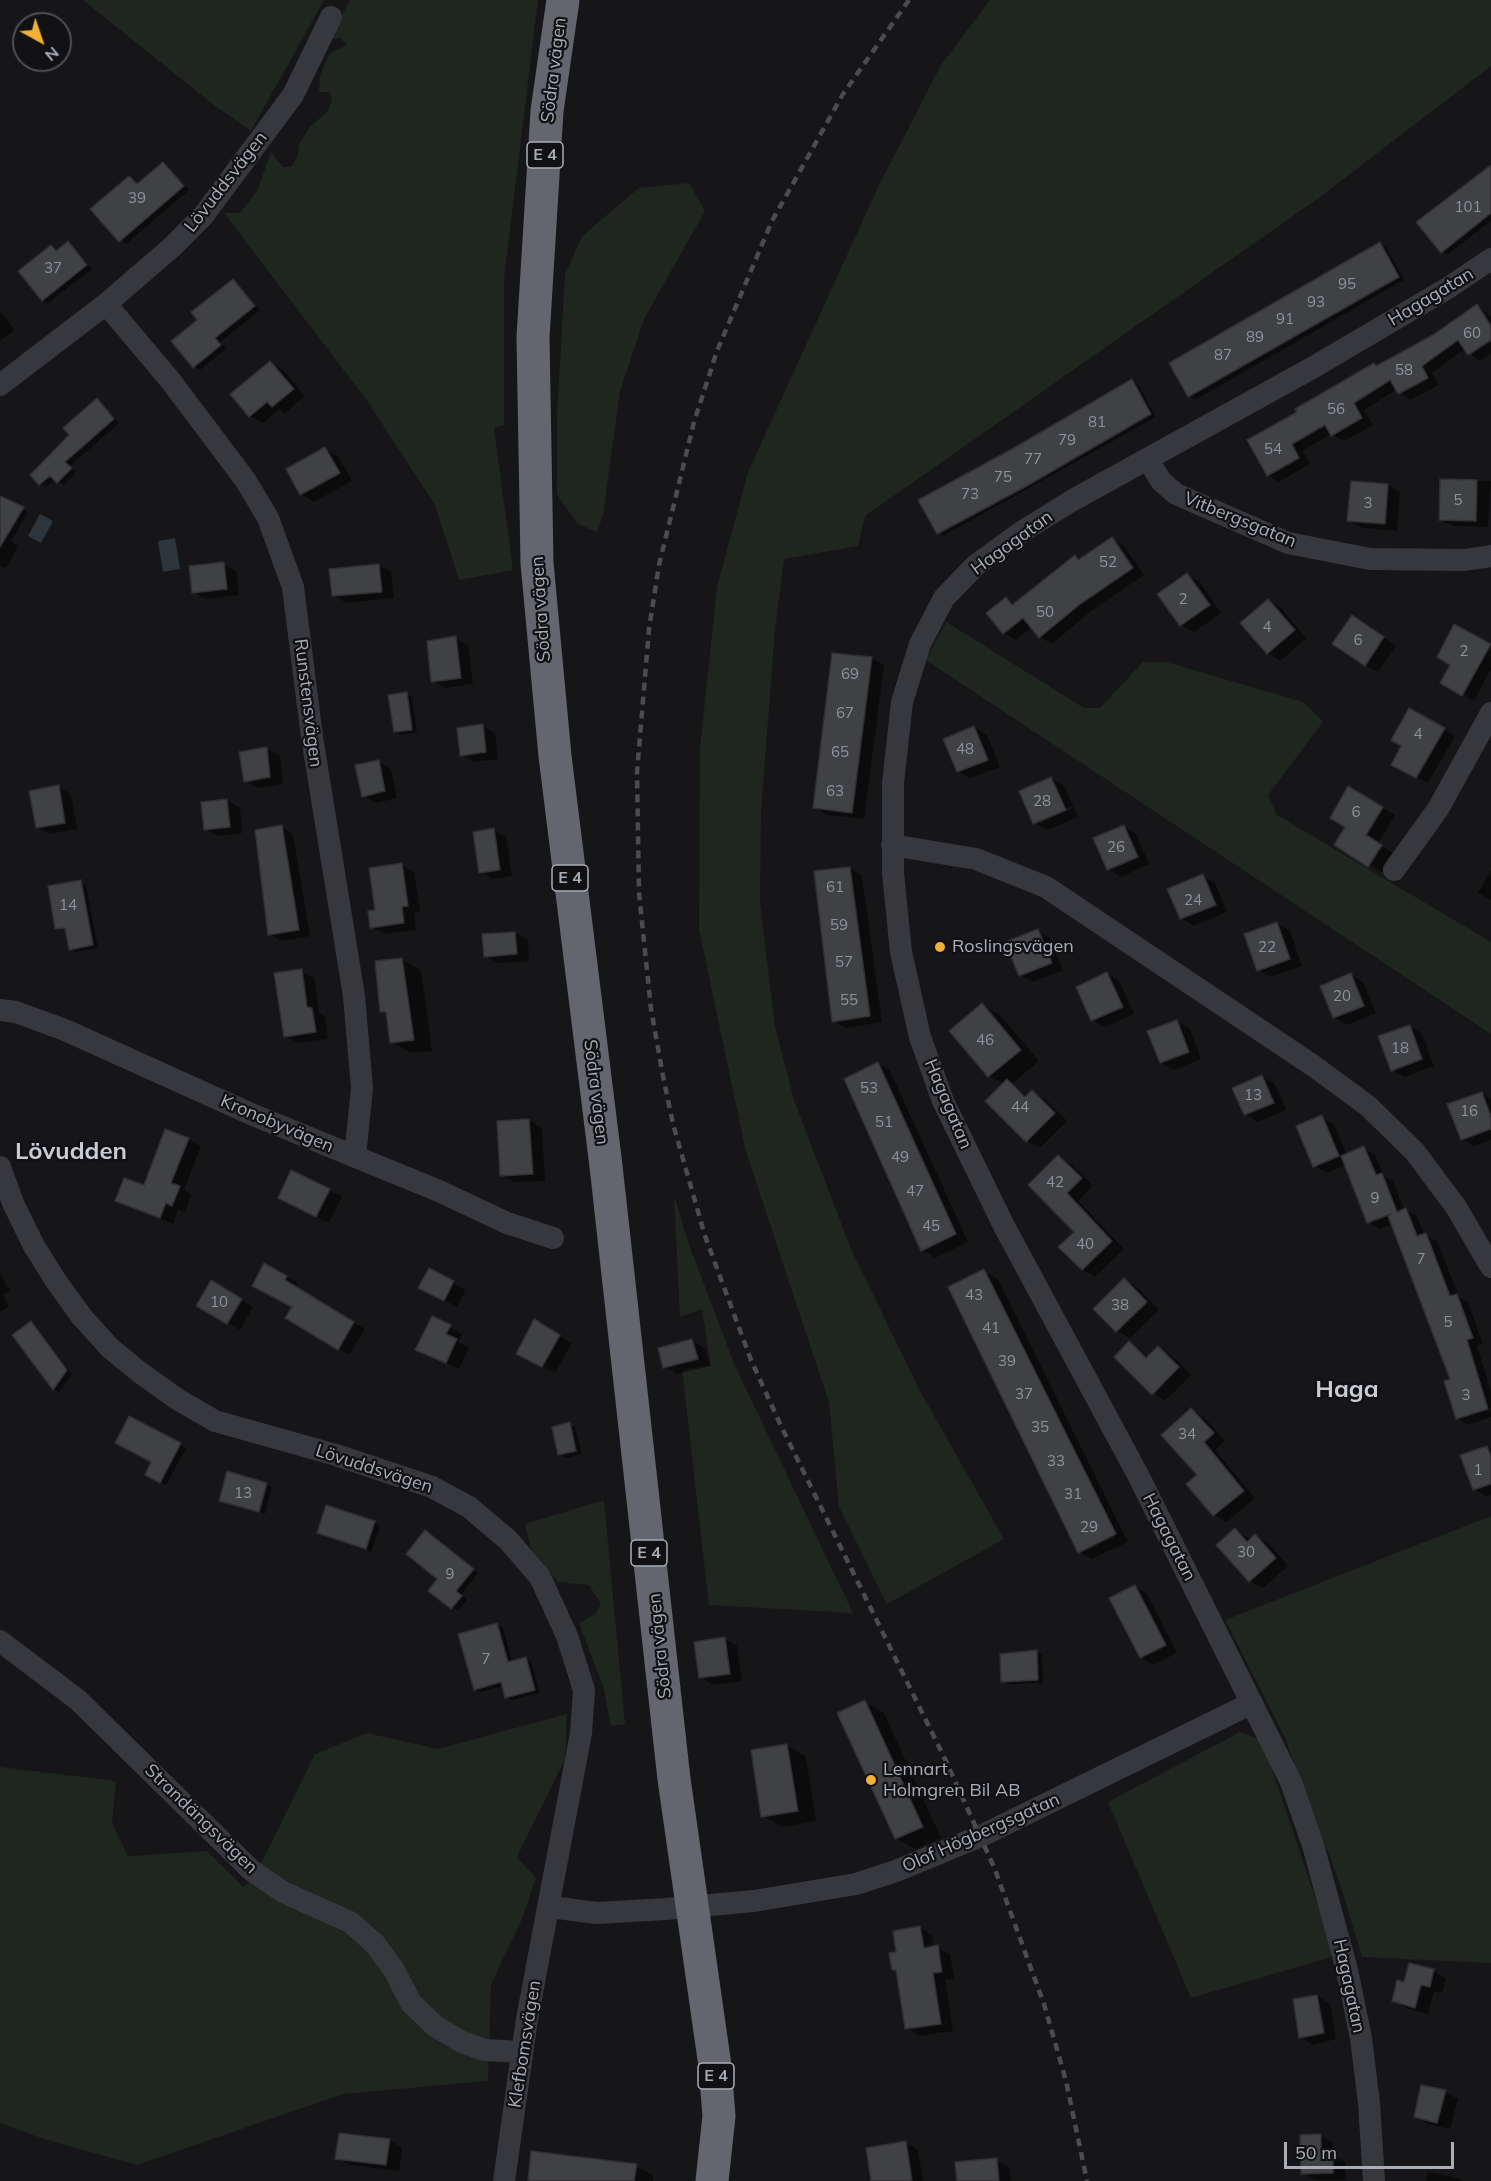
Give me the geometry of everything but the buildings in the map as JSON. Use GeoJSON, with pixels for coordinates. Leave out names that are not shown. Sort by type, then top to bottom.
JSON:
{"type":"FeatureCollection","features":[{"type":"Feature","properties":{"kind":"highway","name":"Södra vägen"},"geometry":{"type":"LineString","coordinates":[[563,0],[548,111],[533,337],[537,563],[555,756],[606,1166],[674,1779],[715,2066],[719,2116],[712,2181]]}},
{"type":"Feature","properties":{"kind":"street","name":"Lövuddsvägen"},"geometry":{"type":"LineString","coordinates":[[0,385],[105,304],[172,247],[203,216],[293,95],[332,17]]}},
{"type":"Feature","properties":{"kind":"street","name":"Hagagatan"},"geometry":{"type":"LineString","coordinates":[[1374,2181],[1369,2103],[1361,2038],[1331,1905],[1291,1782],[1138,1475],[1004,1226],[943,1101],[920,1037],[901,952],[892,845],[893,783],[902,702],[925,630],[944,598],[976,565],[1023,531],[1312,368],[1448,288],[1491,259]]}},
{"type":"Feature","properties":{"kind":"street","name":"Runstensvägen"},"geometry":{"type":"LineString","coordinates":[[105,304],[170,380],[246,481],[268,518],[293,587],[312,737],[354,996],[362,1088],[355,1157]]}},
{"type":"Feature","properties":{"kind":"street","name":"Vitbergsgatan"},"geometry":{"type":"LineString","coordinates":[[1148,460],[1161,481],[1176,494],[1288,543],[1370,559],[1465,560],[1491,556]]}},
{"type":"Feature","properties":{"kind":"street"},"geometry":{"type":"LineString","coordinates":[[1394,870],[1438,809],[1491,713]]}},
{"type":"Feature","properties":{"kind":"street"},"geometry":{"type":"LineString","coordinates":[[892,845],[976,859],[1046,888],[1315,1067],[1368,1106],[1415,1152],[1456,1207],[1491,1267]]}},
{"type":"Feature","properties":{"kind":"street","name":"Kronobyvägen"},"geometry":{"type":"LineString","coordinates":[[0,1010],[16,1011],[65,1030],[355,1157],[440,1191],[507,1223],[553,1238]]}},
{"type":"Feature","properties":{"kind":"street","name":"Lövuddsvägen"},"geometry":{"type":"LineString","coordinates":[[0,1167],[23,1225],[56,1281],[82,1317],[110,1348],[138,1371],[177,1399],[215,1421],[336,1455],[432,1486],[469,1507],[508,1540],[540,1577],[567,1636],[584,1690],[580,1733],[550,1907]]}},
{"type":"Feature","properties":{"kind":"street","name":"Strandängsvägen"},"geometry":{"type":"LineString","coordinates":[[0,1641],[78,1700],[251,1870],[284,1892],[350,1922],[375,1944],[394,1970],[411,2003],[435,2026],[462,2042],[485,2050],[522,2052]]}},
{"type":"Feature","properties":{"kind":"street","name":"Olof Högbergsgatan"},"geometry":{"type":"LineString","coordinates":[[693,1906],[800,1894],[856,1884],[896,1871],[983,1835],[1252,1703]]}},
{"type":"Feature","properties":{"kind":"street"},"geometry":{"type":"LineString","coordinates":[[550,1907],[597,1913],[693,1906]]}},
{"type":"Feature","properties":{"kind":"street","name":"Klefbomsvägen"},"geometry":{"type":"LineString","coordinates":[[504,2181],[522,2052],[550,1907]]}},
{"type":"Feature","properties":{"kind":"shaded area"},"geometry":{"type":"Polygon","coordinates":[[[83,0],[324,0],[251,131],[210,102],[83,0]]]}},
{"type":"Feature","properties":{"kind":"shaded area"},"geometry":{"type":"Polygon","coordinates":[[[350,0],[538,0],[504,279],[504,425],[494,428],[513,570],[459,580],[435,505],[368,402],[224,213],[240,213],[257,191],[271,152],[283,167],[291,167],[298,156],[299,144],[310,127],[328,111],[332,99],[329,92],[319,92],[320,76],[329,54],[347,45],[341,38],[329,39],[350,0]]]}},
{"type":"Feature","properties":{"kind":"shaded area"},"geometry":{"type":"Polygon","coordinates":[[[990,0],[1491,0],[1491,66],[1320,197],[865,516],[858,546],[784,559],[775,630],[761,811],[760,904],[775,1026],[794,1100],[851,1249],[920,1391],[1004,1539],[887,1604],[839,1507],[829,1402],[746,1152],[699,929],[700,748],[717,587],[748,472],[879,185],[941,65],[990,0]]]}},
{"type":"Feature","properties":{"kind":"shaded area"},"geometry":{"type":"Polygon","coordinates":[[[689,183],[705,211],[644,319],[620,391],[603,515],[597,532],[578,524],[557,495],[557,415],[565,274],[582,236],[639,188],[689,183]]]}},
{"type":"Feature","properties":{"kind":"shaded area"},"geometry":{"type":"Polygon","coordinates":[[[40,514],[53,521],[41,543],[28,536],[40,514]]]}},
{"type":"Feature","properties":{"kind":"shaded area"},"geometry":{"type":"Polygon","coordinates":[[[175,538],[180,569],[163,572],[158,541],[175,538]]]}},
{"type":"Feature","properties":{"kind":"shaded area"},"geometry":{"type":"Polygon","coordinates":[[[946,622],[1084,708],[1100,708],[1143,662],[1166,662],[1303,702],[1323,722],[1268,795],[1277,815],[1491,942],[1491,1034],[926,660],[946,622]]]}},
{"type":"Feature","properties":{"kind":"shaded area"},"geometry":{"type":"Polygon","coordinates":[[[674,1195],[688,1242],[735,1366],[853,1613],[709,1605],[682,1369],[711,1366],[702,1309],[680,1317],[674,1195]]]}},
{"type":"Feature","properties":{"kind":"shaded area"},"geometry":{"type":"Polygon","coordinates":[[[604,1500],[625,1724],[611,1726],[603,1686],[579,1623],[595,1614],[601,1604],[589,1585],[558,1582],[531,1549],[525,1524],[604,1500]]]}},
{"type":"Feature","properties":{"kind":"shaded area"},"geometry":{"type":"Polygon","coordinates":[[[1491,1516],[1491,1963],[1362,1957],[1339,1881],[1284,1736],[1225,1620],[1491,1516]]]}},
{"type":"Feature","properties":{"kind":"shaded area"},"geometry":{"type":"Polygon","coordinates":[[[567,1714],[565,1759],[517,1857],[536,1878],[522,1919],[491,1984],[488,2081],[343,2094],[137,2165],[41,2138],[0,2123],[0,1767],[116,1781],[112,1823],[128,1856],[207,1851],[243,1887],[253,1880],[315,1754],[367,1733],[438,1749],[567,1714]]]}},
{"type":"Feature","properties":{"kind":"shaded area"},"geometry":{"type":"Polygon","coordinates":[[[1240,1732],[1262,1740],[1335,1956],[1191,1998],[1108,1802],[1240,1732]]]}},
{"type":"Feature","properties":{"kind":"railway"},"geometry":{"type":"LineString","coordinates":[[909,0],[843,94],[772,221],[717,351],[694,422],[659,565],[649,629],[637,772],[639,893],[651,1009],[663,1076],[673,1124],[705,1236],[751,1360],[782,1428],[944,1757],[994,1867],[1044,2004],[1066,2081],[1087,2181]]}},
{"type":"Feature","properties":{"kind":"place","name":"Roslingsvägen"},"geometry":{"type":"Point","coordinates":[940,947]}},
{"type":"Feature","properties":{"kind":"place","name":"Lennart Holmgren Bil AB"},"geometry":{"type":"Point","coordinates":[871,1780]}},
{"type":"Feature","properties":{"kind":"district","name":"Lövudden"},"geometry":{"type":"Point","coordinates":[71,1152]}},
{"type":"Feature","properties":{"kind":"district","name":"Haga"},"geometry":{"type":"Point","coordinates":[1347,1390]}}]}
